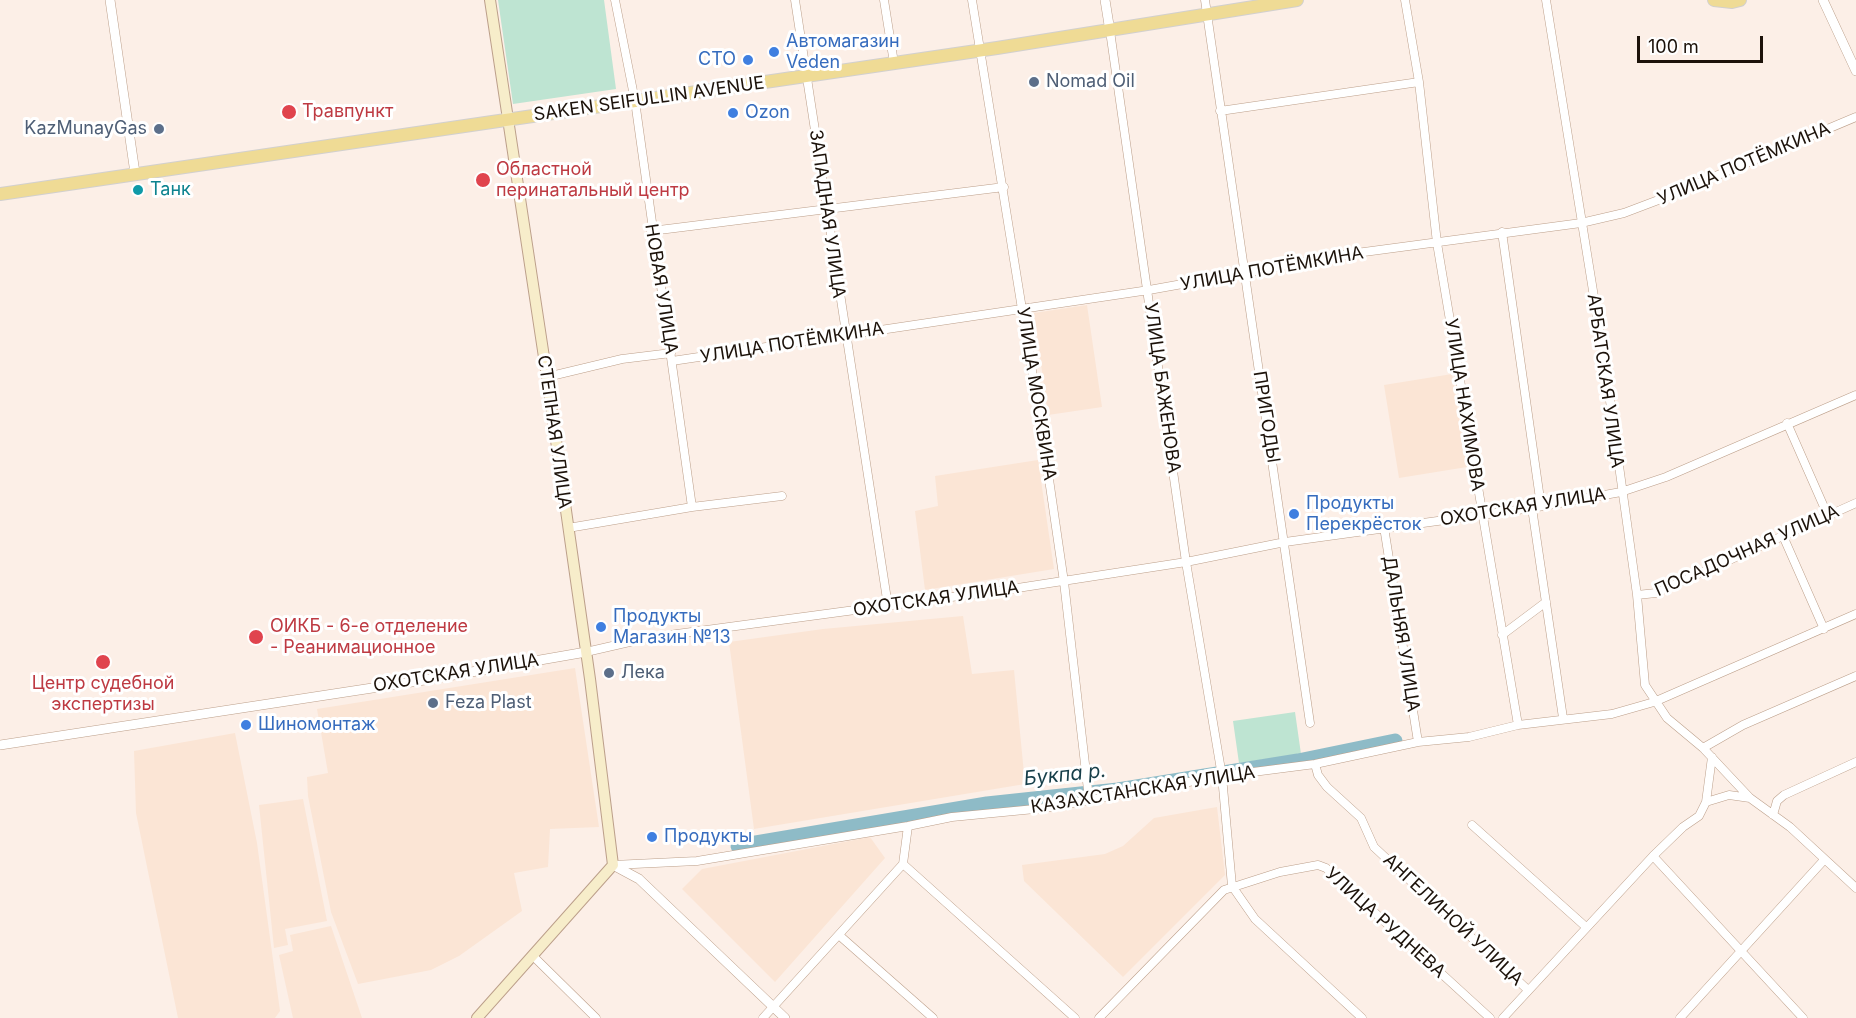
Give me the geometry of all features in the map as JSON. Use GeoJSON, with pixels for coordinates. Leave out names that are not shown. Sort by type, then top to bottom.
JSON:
{"type":"FeatureCollection","features":[{"type":"Feature","properties":{"kind":"main road","name":"СТЕПНАЯ УЛИЦА"},"geometry":{"type":"LineString","coordinates":[[490,0],[547,377],[613,865]]}},
{"type":"Feature","properties":{"kind":"main road","name":"SAKEN SEIFULLIN AVENUE"},"geometry":{"type":"LineString","coordinates":[[0,194],[980,51],[1297,0]]}},
{"type":"Feature","properties":{"kind":"main road"},"geometry":{"type":"LineString","coordinates":[[1714,0],[1732,3],[1740,0]]}},
{"type":"Feature","properties":{"kind":"main road"},"geometry":{"type":"LineString","coordinates":[[477,1018],[534,957],[613,865]]}},
{"type":"Feature","properties":{"kind":"street"},"geometry":{"type":"LineString","coordinates":[[110,0],[135,173]]}},
{"type":"Feature","properties":{"kind":"street","name":"НОВАЯ УЛИЦА"},"geometry":{"type":"LineString","coordinates":[[615,0],[635,101],[651,231],[672,357],[692,507]]}},
{"type":"Feature","properties":{"kind":"street","name":"ЗАПАДНАЯ УЛИЦА"},"geometry":{"type":"LineString","coordinates":[[795,0],[888,606]]}},
{"type":"Feature","properties":{"kind":"street"},"geometry":{"type":"LineString","coordinates":[[884,0],[894,63]]}},
{"type":"Feature","properties":{"kind":"street","name":"УЛИЦА МОСКВИНА"},"geometry":{"type":"LineString","coordinates":[[972,0],[1004,187],[1064,582],[1088,790]]}},
{"type":"Feature","properties":{"kind":"street","name":"УЛИЦА БАЖЕНОВА"},"geometry":{"type":"LineString","coordinates":[[1105,0],[1149,290],[1186,562],[1222,776],[1232,886]]}},
{"type":"Feature","properties":{"kind":"street","name":"ПРИГОДЫ"},"geometry":{"type":"LineString","coordinates":[[1205,0],[1310,723]]}},
{"type":"Feature","properties":{"kind":"street","name":"УЛИЦА НАХИМОВА"},"geometry":{"type":"LineString","coordinates":[[1405,0],[1419,82],[1437,243],[1518,725]]}},
{"type":"Feature","properties":{"kind":"street","name":"АРБАТСКАЯ УЛИЦА"},"geometry":{"type":"LineString","coordinates":[[1546,0],[1605,365],[1637,595],[1645,685],[1654,702],[1667,718],[1703,748],[1750,798],[1790,827],[1856,888]]}},
{"type":"Feature","properties":{"kind":"street"},"geometry":{"type":"LineString","coordinates":[[1822,0],[1856,71]]}},
{"type":"Feature","properties":{"kind":"street"},"geometry":{"type":"LineString","coordinates":[[1220,111],[1419,82]]}},
{"type":"Feature","properties":{"kind":"street","name":"УЛИЦА ПОТЁМКИНА"},"geometry":{"type":"LineString","coordinates":[[547,377],[622,359],[672,357],[845,334],[1149,290],[1349,254],[1581,223],[1624,213],[1661,199],[1856,117]]}},
{"type":"Feature","properties":{"kind":"street"},"geometry":{"type":"LineString","coordinates":[[651,231],[1004,187]]}},
{"type":"Feature","properties":{"kind":"street"},"geometry":{"type":"LineString","coordinates":[[1502,232],[1541,506]]}},
{"type":"Feature","properties":{"kind":"street","name":"ОХОТСКАЯ УЛИЦА"},"geometry":{"type":"LineString","coordinates":[[0,745],[442,677],[586,652],[647,638],[1064,582],[1186,562],[1285,542],[1532,508],[1621,492],[1665,477],[1856,395]]}},
{"type":"Feature","properties":{"kind":"street"},"geometry":{"type":"LineString","coordinates":[[1787,423],[1828,516]]}},
{"type":"Feature","properties":{"kind":"street"},"geometry":{"type":"LineString","coordinates":[[568,528],[692,507],[782,496]]}},
{"type":"Feature","properties":{"kind":"street","name":"ПОСАДОЧНАЯ УЛИЦА"},"geometry":{"type":"LineString","coordinates":[[1637,595],[1656,593],[1856,503]]}},
{"type":"Feature","properties":{"kind":"street"},"geometry":{"type":"LineString","coordinates":[[1532,508],[1563,718]]}},
{"type":"Feature","properties":{"kind":"street","name":"ДАЛЬНЯЯ УЛИЦА"},"geometry":{"type":"LineString","coordinates":[[1384,527],[1418,742]]}},
{"type":"Feature","properties":{"kind":"street"},"geometry":{"type":"LineString","coordinates":[[1783,536],[1824,628]]}},
{"type":"Feature","properties":{"kind":"street"},"geometry":{"type":"LineString","coordinates":[[1502,635],[1546,602]]}},
{"type":"Feature","properties":{"kind":"street","name":"КАЗАХСТАНСКАЯ УЛИЦА"},"geometry":{"type":"LineString","coordinates":[[613,865],[697,861],[952,817],[1045,808],[1222,776],[1315,764],[1418,742],[1469,737],[1518,725],[1612,714],[1654,702],[1856,614]]}},
{"type":"Feature","properties":{"kind":"street"},"geometry":{"type":"LineString","coordinates":[[1703,748],[1714,740],[1753,721],[1856,676]]}},
{"type":"Feature","properties":{"kind":"street"},"geometry":{"type":"LineString","coordinates":[[1503,1018],[1653,856],[1683,827],[1699,816],[1706,802],[1712,757]]}},
{"type":"Feature","properties":{"kind":"street"},"geometry":{"type":"LineString","coordinates":[[1773,815],[1777,801],[1784,795],[1856,762]]}},
{"type":"Feature","properties":{"kind":"street","name":"АНГЕЛИНОЙ УЛИЦА"},"geometry":{"type":"LineString","coordinates":[[1315,764],[1318,775],[1327,787],[1361,818],[1374,847],[1528,990]]}},
{"type":"Feature","properties":{"kind":"street"},"geometry":{"type":"LineString","coordinates":[[1706,802],[1729,795],[1750,798]]}},
{"type":"Feature","properties":{"kind":"street"},"geometry":{"type":"LineString","coordinates":[[1472,825],[1586,927]]}},
{"type":"Feature","properties":{"kind":"street"},"geometry":{"type":"LineString","coordinates":[[763,1018],[840,936],[903,864],[908,826]]}},
{"type":"Feature","properties":{"kind":"street"},"geometry":{"type":"LineString","coordinates":[[1653,856],[1803,1018]]}},
{"type":"Feature","properties":{"kind":"street"},"geometry":{"type":"LineString","coordinates":[[1680,1018],[1824,860]]}},
{"type":"Feature","properties":{"kind":"street"},"geometry":{"type":"LineString","coordinates":[[903,864],[1075,1018]]}},
{"type":"Feature","properties":{"kind":"street"},"geometry":{"type":"LineString","coordinates":[[613,865],[639,879],[785,1018]]}},
{"type":"Feature","properties":{"kind":"street","name":"УЛИЦА РУДНЕВА"},"geometry":{"type":"LineString","coordinates":[[1232,886],[1318,865],[1326,868],[1490,1018]]}},
{"type":"Feature","properties":{"kind":"street"},"geometry":{"type":"LineString","coordinates":[[1099,1018],[1224,890],[1232,886],[1255,919],[1362,1018]]}},
{"type":"Feature","properties":{"kind":"street"},"geometry":{"type":"LineString","coordinates":[[840,936],[933,1018]]}},
{"type":"Feature","properties":{"kind":"street"},"geometry":{"type":"LineString","coordinates":[[534,957],[596,1018]]}},
{"type":"Feature","properties":{"kind":"shaded area"},"geometry":{"type":"Polygon","coordinates":[[[1087,305],[1102,407],[1048,415],[1034,313],[1087,305]]]}},
{"type":"Feature","properties":{"kind":"shaded area"},"geometry":{"type":"Polygon","coordinates":[[[1452,374],[1467,467],[1399,478],[1384,385],[1452,374]]]}},
{"type":"Feature","properties":{"kind":"shaded area"},"geometry":{"type":"Polygon","coordinates":[[[1038,460],[1054,569],[925,590],[915,511],[938,506],[935,476],[1038,460]]]}},
{"type":"Feature","properties":{"kind":"shaded area"},"geometry":{"type":"Polygon","coordinates":[[[963,616],[972,674],[1014,670],[1025,784],[754,829],[729,642],[823,629],[963,616]]]}},
{"type":"Feature","properties":{"kind":"shaded area"},"geometry":{"type":"Polygon","coordinates":[[[575,668],[599,827],[550,829],[548,867],[514,873],[522,911],[459,956],[431,970],[358,984],[331,912],[308,796],[307,777],[328,773],[317,709],[575,668]]]}},
{"type":"Feature","properties":{"kind":"shaded area"},"geometry":{"type":"Polygon","coordinates":[[[235,733],[257,843],[280,1011],[275,1018],[178,1018],[136,813],[134,751],[235,733]]]}},
{"type":"Feature","properties":{"kind":"shaded area"},"geometry":{"type":"Polygon","coordinates":[[[303,799],[327,921],[285,929],[288,945],[274,948],[259,805],[303,799]]]}},
{"type":"Feature","properties":{"kind":"shaded area"},"geometry":{"type":"Polygon","coordinates":[[[1217,807],[1225,875],[1123,977],[1024,881],[1022,865],[1105,854],[1123,846],[1154,818],[1217,807]]]}},
{"type":"Feature","properties":{"kind":"shaded area"},"geometry":{"type":"Polygon","coordinates":[[[870,837],[885,858],[775,982],[682,889],[702,869],[870,837]]]}},
{"type":"Feature","properties":{"kind":"shaded area"},"geometry":{"type":"Polygon","coordinates":[[[331,926],[362,1018],[293,1018],[279,955],[293,951],[290,935],[331,926]]]}},
{"type":"Feature","properties":{"kind":"green space"},"geometry":{"type":"Polygon","coordinates":[[[498,0],[604,0],[616,89],[513,104],[498,0]]]}},
{"type":"Feature","properties":{"kind":"green space"},"geometry":{"type":"Polygon","coordinates":[[[1295,712],[1301,754],[1239,763],[1233,721],[1295,712]]]}},
{"type":"Feature","properties":{"kind":"waterway","name":"Букпа р."},"geometry":{"type":"LineString","coordinates":[[738,846],[987,804],[1118,790],[1298,761],[1395,741]]}},
{"type":"Feature","properties":{"kind":"place","name":"Автомагазин Veden"},"geometry":{"type":"Point","coordinates":[774,52]}},
{"type":"Feature","properties":{"kind":"place","name":"СТО"},"geometry":{"type":"Point","coordinates":[748,60]}},
{"type":"Feature","properties":{"kind":"place","name":"Nomad Oil"},"geometry":{"type":"Point","coordinates":[1034,82]}},
{"type":"Feature","properties":{"kind":"place","name":"Травпункт"},"geometry":{"type":"Point","coordinates":[289,112]}},
{"type":"Feature","properties":{"kind":"place","name":"Ozon"},"geometry":{"type":"Point","coordinates":[733,113]}},
{"type":"Feature","properties":{"kind":"place","name":"KazMunayGas"},"geometry":{"type":"Point","coordinates":[159,129]}},
{"type":"Feature","properties":{"kind":"place","name":"Областной перинатальный центр"},"geometry":{"type":"Point","coordinates":[483,180]}},
{"type":"Feature","properties":{"kind":"place","name":"Танк"},"geometry":{"type":"Point","coordinates":[138,190]}},
{"type":"Feature","properties":{"kind":"place","name":"Продукты Перекрёсток"},"geometry":{"type":"Point","coordinates":[1294,514]}},
{"type":"Feature","properties":{"kind":"place","name":"Продукты Магазин №13"},"geometry":{"type":"Point","coordinates":[601,627]}},
{"type":"Feature","properties":{"kind":"place","name":"ОИКБ - 6-е отделение - Реанимационное"},"geometry":{"type":"Point","coordinates":[256,637]}},
{"type":"Feature","properties":{"kind":"place","name":"Центр судебной экспертизы"},"geometry":{"type":"Point","coordinates":[103,662]}},
{"type":"Feature","properties":{"kind":"place","name":"Лека"},"geometry":{"type":"Point","coordinates":[609,673]}},
{"type":"Feature","properties":{"kind":"place","name":"Feza Plast"},"geometry":{"type":"Point","coordinates":[433,703]}},
{"type":"Feature","properties":{"kind":"place","name":"Шиномонтаж"},"geometry":{"type":"Point","coordinates":[246,725]}},
{"type":"Feature","properties":{"kind":"place","name":"Продукты"},"geometry":{"type":"Point","coordinates":[652,837]}}]}
